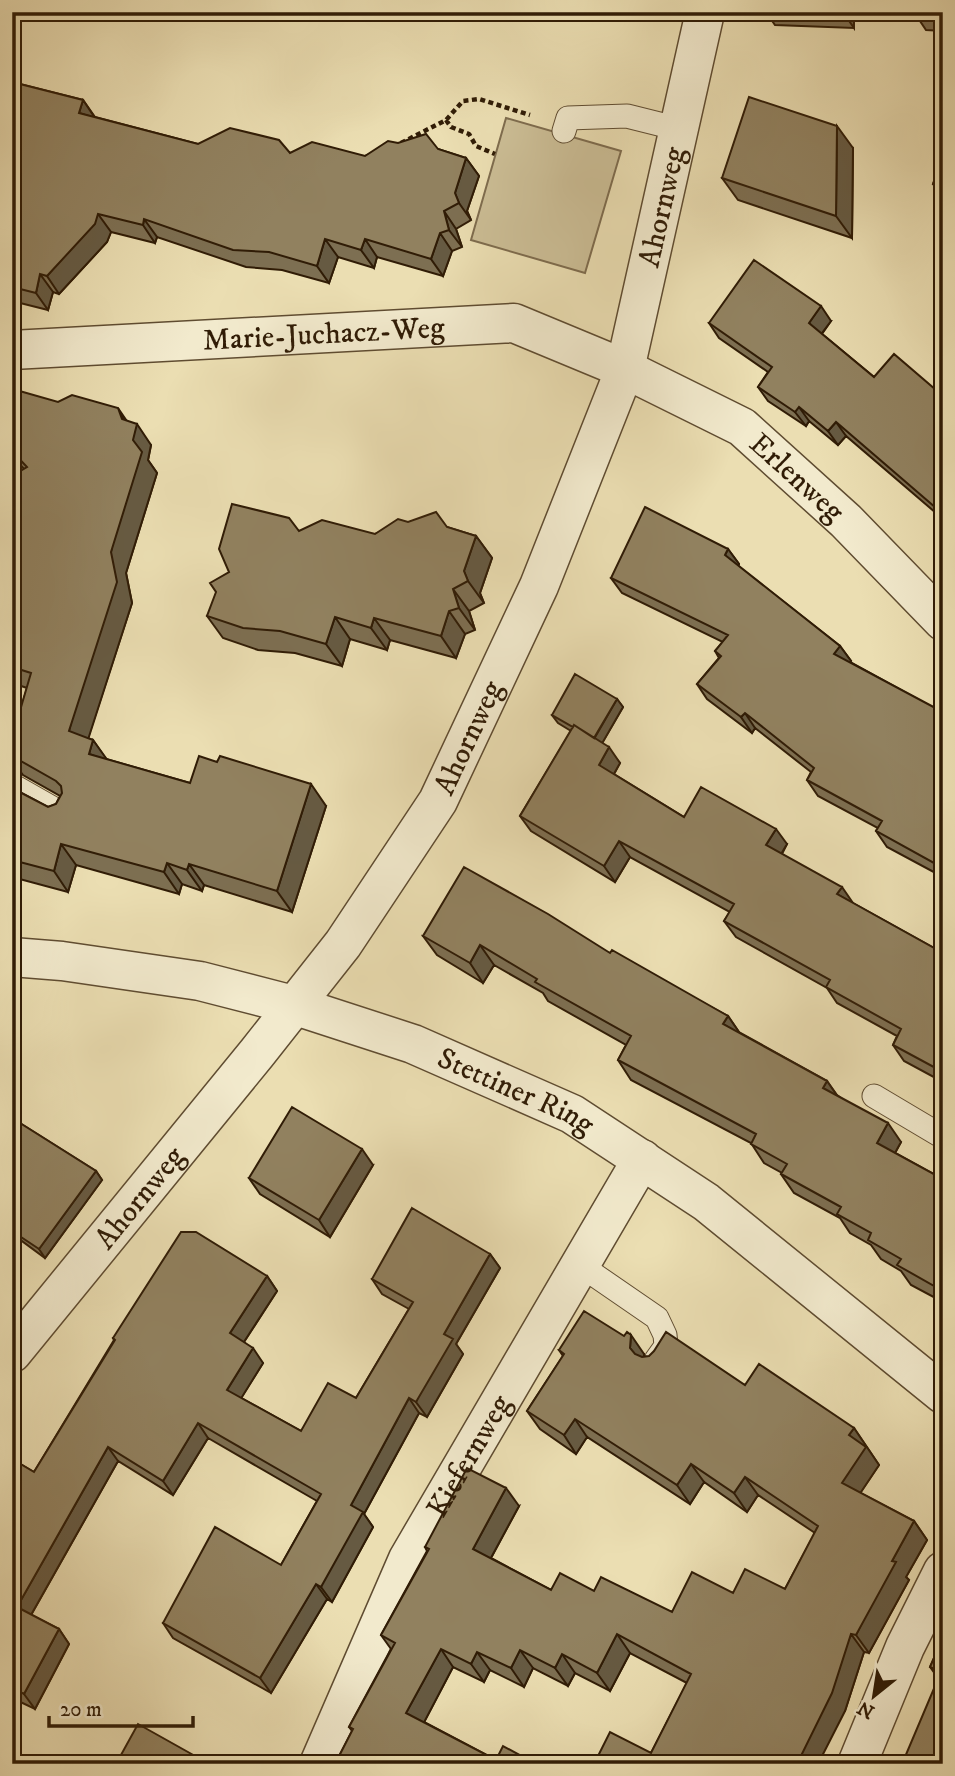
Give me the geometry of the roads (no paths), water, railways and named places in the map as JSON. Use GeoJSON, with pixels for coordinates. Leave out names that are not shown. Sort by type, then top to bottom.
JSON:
{"type":"FeatureCollection","features":[{"type":"Feature","properties":{"kind":"street","name":"Ahornweg"},"geometry":{"type":"LineString","coordinates":[[12,1353],[343,944],[438,801],[539,586],[625,369],[705,12]]}},
{"type":"Feature","properties":{"kind":"street","name":"Marie-Juchacz-Weg"},"geometry":{"type":"LineString","coordinates":[[12,350],[514,323],[625,369]]}},
{"type":"Feature","properties":{"kind":"street","name":"Erlenweg"},"geometry":{"type":"LineString","coordinates":[[625,369],[742,427],[846,521],[943,621]]}},
{"type":"Feature","properties":{"kind":"street","name":"Stettiner Ring"},"geometry":{"type":"LineString","coordinates":[[12,957],[62,961],[200,981],[293,1004],[412,1044],[572,1114],[706,1202],[943,1394]]}},
{"type":"Feature","properties":{"kind":"street","name":"Kiefernweg"},"geometry":{"type":"LineString","coordinates":[[319,1764],[408,1559],[642,1159]]}},
{"type":"Feature","properties":{"kind":"street"},"geometry":{"type":"LineString","coordinates":[[857,1764],[905,1647],[943,1572]]}},
{"type":"Feature","properties":{"kind":"lane"},"geometry":{"type":"LineString","coordinates":[[566,125],[627,116],[679,129]]}},
{"type":"Feature","properties":{"kind":"lane"},"geometry":{"type":"LineString","coordinates":[[12,785],[63,814]]}},
{"type":"Feature","properties":{"kind":"lane"},"geometry":{"type":"LineString","coordinates":[[874,1096],[943,1137]]}},
{"type":"Feature","properties":{"kind":"lane"},"geometry":{"type":"LineString","coordinates":[[580,1265],[657,1318],[665,1335],[666,1346],[656,1361]]}}]}
